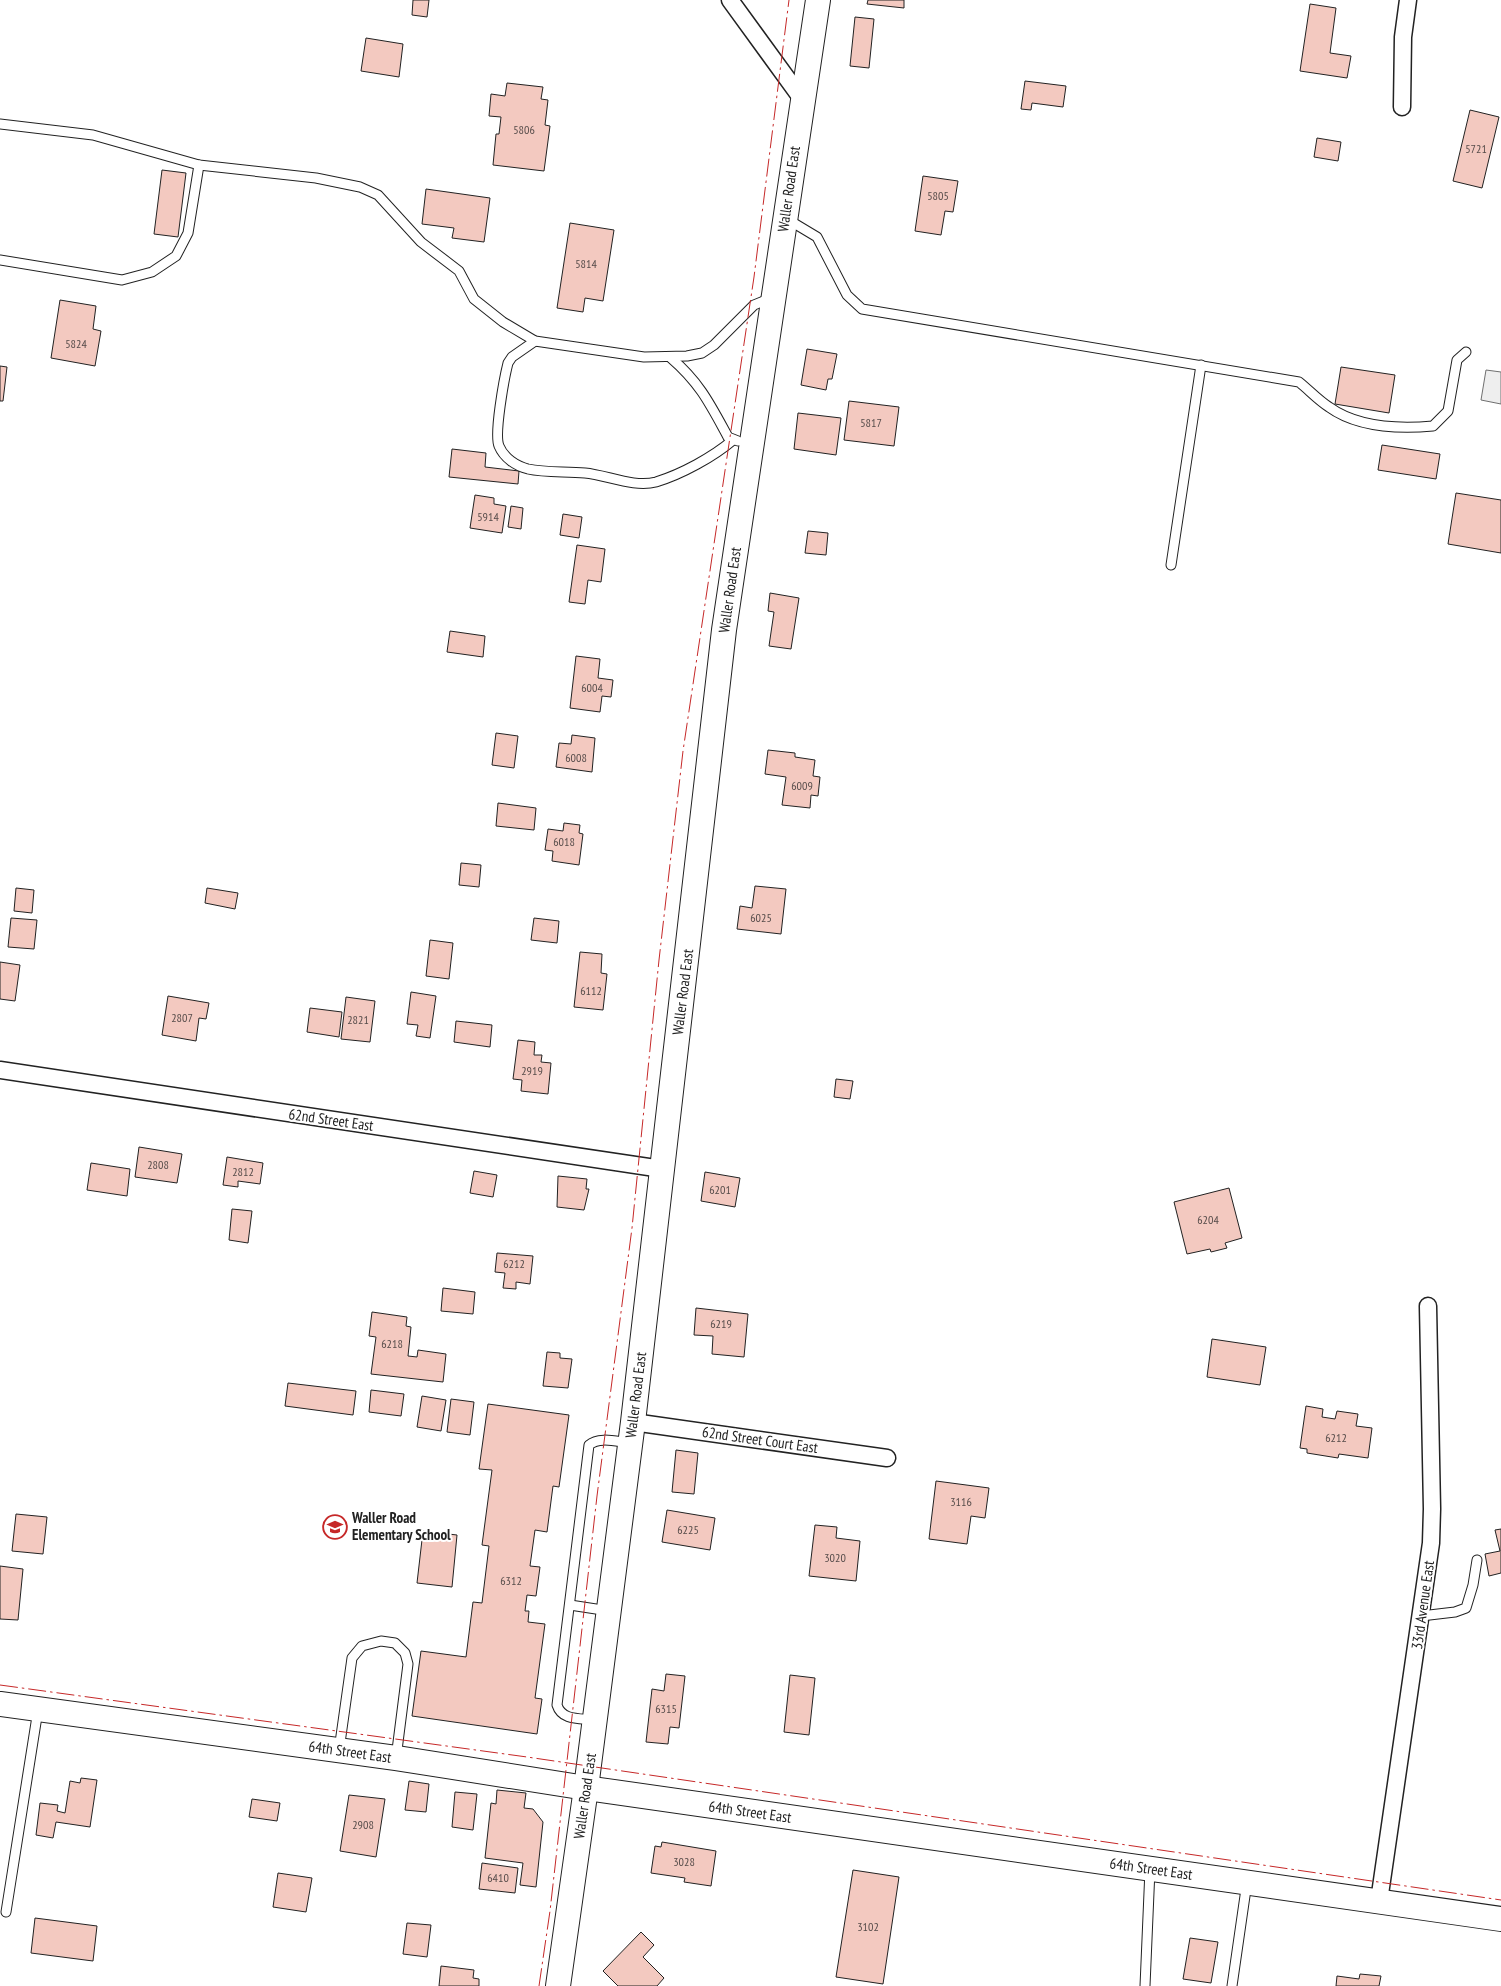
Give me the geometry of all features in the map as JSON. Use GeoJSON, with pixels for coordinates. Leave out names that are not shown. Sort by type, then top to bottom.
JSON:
{"type":"FeatureCollection","features":[{"type":"Feature","properties":{"kind":"street"},"geometry":{"type":"LineString","coordinates":[[730,0],[802,99]]}},
{"type":"Feature","properties":{"kind":"street","name":"Waller Road East"},"geometry":{"type":"LineString","coordinates":[[558,1986],[632,1433],[724,630],[742,442],[773,297],[818,0]]}},
{"type":"Feature","properties":{"kind":"street"},"geometry":{"type":"LineString","coordinates":[[1402,107],[1403,37],[1408,0]]}},
{"type":"Feature","properties":{"kind":"street","name":"62nd Street East"},"geometry":{"type":"LineString","coordinates":[[0,1070],[662,1169]]}},
{"type":"Feature","properties":{"kind":"street","name":"33rd Avenue East"},"geometry":{"type":"LineString","coordinates":[[1379,1901],[1431,1543],[1428,1306]]}},
{"type":"Feature","properties":{"kind":"street","name":"62nd Street Court East"},"geometry":{"type":"LineString","coordinates":[[632,1433],[887,1458]]}},
{"type":"Feature","properties":{"kind":"street","name":"64th Street East"},"geometry":{"type":"LineString","coordinates":[[0,1704],[396,1758],[586,1788],[1501,1919]]}},
{"type":"Feature","properties":{"kind":"lane"},"geometry":{"type":"LineString","coordinates":[[0,124],[93,135],[199,165],[316,178],[360,187],[378,195],[420,242],[459,271],[474,299],[503,322],[535,341],[644,357],[671,358],[702,353],[714,344],[754,305],[773,297]]}},
{"type":"Feature","properties":{"kind":"lane"},"geometry":{"type":"LineString","coordinates":[[0,260],[122,280],[152,272],[176,256],[188,233],[199,165]]}},
{"type":"Feature","properties":{"kind":"lane"},"geometry":{"type":"LineString","coordinates":[[785,218],[817,237],[847,295],[862,309],[1299,382],[1330,408],[1361,422],[1405,428],[1434,426],[1448,411],[1458,360],[1466,352]]}},
{"type":"Feature","properties":{"kind":"lane"},"geometry":{"type":"LineString","coordinates":[[535,341],[512,357],[508,363],[498,432],[498,445],[503,454],[518,465],[528,469],[587,473],[639,483],[655,482],[681,472],[724,448],[742,442]]}},
{"type":"Feature","properties":{"kind":"lane"},"geometry":{"type":"LineString","coordinates":[[671,358],[703,390],[728,437],[742,442]]}},
{"type":"Feature","properties":{"kind":"lane"},"geometry":{"type":"LineString","coordinates":[[1172,565],[1201,365]]}},
{"type":"Feature","properties":{"kind":"lane"},"geometry":{"type":"LineString","coordinates":[[595,1720],[565,1716],[560,1713],[557,1705],[589,1445],[593,1441],[632,1433]]}},
{"type":"Feature","properties":{"kind":"lane"},"geometry":{"type":"LineString","coordinates":[[1421,1616],[1455,1612],[1466,1608],[1473,1585],[1476,1560]]}},
{"type":"Feature","properties":{"kind":"lane"},"geometry":{"type":"LineString","coordinates":[[570,1605],[609,1611]]}},
{"type":"Feature","properties":{"kind":"lane"},"geometry":{"type":"LineString","coordinates":[[339,1751],[352,1658],[362,1646],[380,1641],[395,1643],[405,1653],[408,1664],[396,1758]]}},
{"type":"Feature","properties":{"kind":"lane"},"geometry":{"type":"LineString","coordinates":[[6,1912],[38,1710]]}},
{"type":"Feature","properties":{"kind":"lane"},"geometry":{"type":"LineString","coordinates":[[1146,1986],[1150,1869]]}},
{"type":"Feature","properties":{"kind":"lane"},"geometry":{"type":"LineString","coordinates":[[1232,1986],[1246,1882]]}},
{"type":"Feature","properties":{"kind":"shaded area"},"geometry":{"type":"Polygon","coordinates":[[[1486,370],[1501,372],[1501,404],[1481,400],[1486,370]]]}},
{"type":"Feature","properties":{"kind":"building"},"geometry":{"type":"Polygon","coordinates":[[[413,0],[429,0],[427,17],[412,15],[413,0]]]}},
{"type":"Feature","properties":{"kind":"building"},"geometry":{"type":"Polygon","coordinates":[[[868,0],[904,0],[904,8],[867,4],[868,0]]]}},
{"type":"Feature","properties":{"kind":"building"},"geometry":{"type":"Polygon","coordinates":[[[1310,4],[1336,8],[1330,53],[1351,56],[1347,78],[1300,71],[1310,4]]]}},
{"type":"Feature","properties":{"kind":"building"},"geometry":{"type":"Polygon","coordinates":[[[855,17],[874,19],[869,68],[850,66],[855,17]]]}},
{"type":"Feature","properties":{"kind":"building"},"geometry":{"type":"Polygon","coordinates":[[[366,38],[403,44],[399,77],[361,71],[366,38]]]}},
{"type":"Feature","properties":{"kind":"building"},"geometry":{"type":"Polygon","coordinates":[[[1025,81],[1066,86],[1063,107],[1032,103],[1031,110],[1021,109],[1025,81]]]}},
{"type":"Feature","properties":{"kind":"building"},"geometry":{"type":"Polygon","coordinates":[[[507,83],[543,87],[541,99],[548,100],[545,125],[550,126],[544,171],[493,165],[496,134],[499,134],[501,117],[489,116],[491,94],[505,96],[507,83]]]}},
{"type":"Feature","properties":{"kind":"building"},"geometry":{"type":"Polygon","coordinates":[[[1470,110],[1499,117],[1482,188],[1453,181],[1470,110]]]}},
{"type":"Feature","properties":{"kind":"building"},"geometry":{"type":"Polygon","coordinates":[[[1317,138],[1341,142],[1338,161],[1314,157],[1317,138]]]}},
{"type":"Feature","properties":{"kind":"building"},"geometry":{"type":"Polygon","coordinates":[[[162,170],[186,173],[178,237],[154,234],[162,170]]]}},
{"type":"Feature","properties":{"kind":"building"},"geometry":{"type":"Polygon","coordinates":[[[923,176],[958,181],[953,212],[945,211],[941,235],[915,231],[923,176]]]}},
{"type":"Feature","properties":{"kind":"building"},"geometry":{"type":"Polygon","coordinates":[[[426,189],[490,198],[484,242],[452,238],[454,228],[422,224],[426,189]]]}},
{"type":"Feature","properties":{"kind":"building"},"geometry":{"type":"Polygon","coordinates":[[[570,223],[614,230],[603,301],[585,298],[583,312],[557,308],[570,223]]]}},
{"type":"Feature","properties":{"kind":"building"},"geometry":{"type":"Polygon","coordinates":[[[60,300],[96,306],[93,329],[101,331],[95,366],[51,358],[60,300]]]}},
{"type":"Feature","properties":{"kind":"building"},"geometry":{"type":"Polygon","coordinates":[[[807,349],[837,354],[832,379],[828,379],[826,390],[801,385],[807,349]]]}},
{"type":"Feature","properties":{"kind":"building"},"geometry":{"type":"Polygon","coordinates":[[[0,366],[7,367],[3,401],[0,401],[0,366]]]}},
{"type":"Feature","properties":{"kind":"building"},"geometry":{"type":"Polygon","coordinates":[[[1341,367],[1395,375],[1389,413],[1335,404],[1341,367]]]}},
{"type":"Feature","properties":{"kind":"building"},"geometry":{"type":"Polygon","coordinates":[[[849,401],[899,407],[894,446],[844,440],[849,401]]]}},
{"type":"Feature","properties":{"kind":"building"},"geometry":{"type":"Polygon","coordinates":[[[798,413],[841,418],[836,455],[794,449],[798,413]]]}},
{"type":"Feature","properties":{"kind":"building"},"geometry":{"type":"Polygon","coordinates":[[[1382,445],[1440,454],[1436,479],[1378,470],[1382,445]]]}},
{"type":"Feature","properties":{"kind":"building"},"geometry":{"type":"Polygon","coordinates":[[[452,449],[486,453],[485,467],[519,471],[518,484],[449,477],[452,449]]]}},
{"type":"Feature","properties":{"kind":"building"},"geometry":{"type":"Polygon","coordinates":[[[1456,493],[1501,500],[1501,553],[1448,544],[1456,493]]]}},
{"type":"Feature","properties":{"kind":"building"},"geometry":{"type":"Polygon","coordinates":[[[475,495],[494,498],[494,504],[506,506],[502,533],[470,528],[475,495]]]}},
{"type":"Feature","properties":{"kind":"building"},"geometry":{"type":"Polygon","coordinates":[[[511,506],[523,508],[521,529],[508,527],[511,506]]]}},
{"type":"Feature","properties":{"kind":"building"},"geometry":{"type":"Polygon","coordinates":[[[563,514],[582,517],[579,538],[560,535],[563,514]]]}},
{"type":"Feature","properties":{"kind":"building"},"geometry":{"type":"Polygon","coordinates":[[[808,531],[828,533],[826,555],[805,553],[808,531]]]}},
{"type":"Feature","properties":{"kind":"building"},"geometry":{"type":"Polygon","coordinates":[[[577,545],[605,549],[601,582],[588,580],[585,604],[569,602],[577,545]]]}},
{"type":"Feature","properties":{"kind":"building"},"geometry":{"type":"Polygon","coordinates":[[[770,593],[799,598],[791,649],[769,646],[774,612],[768,611],[770,593]]]}},
{"type":"Feature","properties":{"kind":"building"},"geometry":{"type":"Polygon","coordinates":[[[450,631],[485,636],[483,657],[447,652],[450,631]]]}},
{"type":"Feature","properties":{"kind":"building"},"geometry":{"type":"Polygon","coordinates":[[[576,656],[600,659],[598,678],[613,680],[611,697],[602,696],[600,712],[570,708],[576,656]]]}},
{"type":"Feature","properties":{"kind":"building"},"geometry":{"type":"Polygon","coordinates":[[[496,733],[518,736],[514,768],[492,765],[496,733]]]}},
{"type":"Feature","properties":{"kind":"building"},"geometry":{"type":"Polygon","coordinates":[[[572,735],[595,738],[592,772],[556,767],[559,743],[571,744],[572,735]]]}},
{"type":"Feature","properties":{"kind":"building"},"geometry":{"type":"Polygon","coordinates":[[[768,750],[795,753],[795,757],[815,760],[813,776],[820,777],[818,796],[811,795],[810,808],[782,805],[786,777],[765,774],[768,750]]]}},
{"type":"Feature","properties":{"kind":"building"},"geometry":{"type":"Polygon","coordinates":[[[498,803],[536,808],[534,830],[496,826],[498,803]]]}},
{"type":"Feature","properties":{"kind":"building"},"geometry":{"type":"Polygon","coordinates":[[[564,823],[580,825],[579,833],[583,834],[579,865],[552,861],[553,851],[545,850],[548,829],[563,831],[564,823]]]}},
{"type":"Feature","properties":{"kind":"building"},"geometry":{"type":"Polygon","coordinates":[[[461,863],[481,865],[479,887],[459,885],[461,863]]]}},
{"type":"Feature","properties":{"kind":"building"},"geometry":{"type":"Polygon","coordinates":[[[755,886],[786,889],[781,934],[737,929],[740,906],[752,908],[755,886]]]}},
{"type":"Feature","properties":{"kind":"building"},"geometry":{"type":"Polygon","coordinates":[[[16,888],[34,890],[32,913],[14,911],[16,888]]]}},
{"type":"Feature","properties":{"kind":"building"},"geometry":{"type":"Polygon","coordinates":[[[207,888],[238,893],[235,909],[205,903],[207,888]]]}},
{"type":"Feature","properties":{"kind":"building"},"geometry":{"type":"Polygon","coordinates":[[[11,918],[37,920],[34,949],[8,947],[11,918]]]}},
{"type":"Feature","properties":{"kind":"building"},"geometry":{"type":"Polygon","coordinates":[[[534,918],[559,921],[557,943],[531,940],[534,918]]]}},
{"type":"Feature","properties":{"kind":"building"},"geometry":{"type":"Polygon","coordinates":[[[430,940],[453,943],[449,979],[426,976],[430,940]]]}},
{"type":"Feature","properties":{"kind":"building"},"geometry":{"type":"Polygon","coordinates":[[[580,952],[602,954],[601,973],[607,974],[603,1010],[574,1007],[580,952]]]}},
{"type":"Feature","properties":{"kind":"building"},"geometry":{"type":"Polygon","coordinates":[[[0,962],[20,965],[15,1001],[0,999],[0,962]]]}},
{"type":"Feature","properties":{"kind":"building"},"geometry":{"type":"Polygon","coordinates":[[[411,992],[436,996],[430,1038],[416,1036],[418,1025],[407,1024],[411,992]]]}},
{"type":"Feature","properties":{"kind":"building"},"geometry":{"type":"Polygon","coordinates":[[[168,996],[209,1003],[206,1019],[199,1018],[196,1041],[162,1035],[168,996]]]}},
{"type":"Feature","properties":{"kind":"building"},"geometry":{"type":"Polygon","coordinates":[[[346,997],[375,1001],[370,1042],[341,1039],[346,997]]]}},
{"type":"Feature","properties":{"kind":"building"},"geometry":{"type":"Polygon","coordinates":[[[310,1008],[342,1012],[339,1037],[307,1032],[310,1008]]]}},
{"type":"Feature","properties":{"kind":"building"},"geometry":{"type":"Polygon","coordinates":[[[456,1021],[492,1025],[490,1047],[454,1042],[456,1021]]]}},
{"type":"Feature","properties":{"kind":"building"},"geometry":{"type":"Polygon","coordinates":[[[518,1040],[535,1042],[534,1055],[542,1055],[541,1062],[551,1063],[548,1094],[521,1091],[522,1080],[513,1079],[518,1040]]]}},
{"type":"Feature","properties":{"kind":"building"},"geometry":{"type":"Polygon","coordinates":[[[836,1079],[853,1081],[850,1099],[834,1097],[836,1079]]]}},
{"type":"Feature","properties":{"kind":"building"},"geometry":{"type":"Polygon","coordinates":[[[139,1147],[182,1154],[177,1183],[135,1177],[139,1147]]]}},
{"type":"Feature","properties":{"kind":"building"},"geometry":{"type":"Polygon","coordinates":[[[227,1157],[263,1163],[260,1184],[238,1181],[238,1187],[223,1185],[227,1157]]]}},
{"type":"Feature","properties":{"kind":"building"},"geometry":{"type":"Polygon","coordinates":[[[91,1163],[130,1169],[127,1196],[87,1190],[91,1163]]]}},
{"type":"Feature","properties":{"kind":"building"},"geometry":{"type":"Polygon","coordinates":[[[474,1171],[497,1175],[493,1197],[470,1193],[474,1171]]]}},
{"type":"Feature","properties":{"kind":"building"},"geometry":{"type":"Polygon","coordinates":[[[705,1172],[740,1178],[735,1207],[701,1201],[705,1172]]]}},
{"type":"Feature","properties":{"kind":"building"},"geometry":{"type":"Polygon","coordinates":[[[558,1176],[587,1179],[586,1189],[589,1189],[584,1210],[557,1207],[558,1176]]]}},
{"type":"Feature","properties":{"kind":"building"},"geometry":{"type":"Polygon","coordinates":[[[1229,1188],[1242,1238],[1225,1243],[1227,1248],[1211,1252],[1210,1249],[1187,1254],[1174,1202],[1229,1188]]]}},
{"type":"Feature","properties":{"kind":"building"},"geometry":{"type":"Polygon","coordinates":[[[232,1209],[252,1211],[248,1243],[229,1240],[232,1209]]]}},
{"type":"Feature","properties":{"kind":"building"},"geometry":{"type":"Polygon","coordinates":[[[497,1253],[533,1256],[530,1284],[516,1282],[516,1289],[503,1288],[505,1273],[495,1272],[497,1253]]]}},
{"type":"Feature","properties":{"kind":"building"},"geometry":{"type":"Polygon","coordinates":[[[443,1288],[475,1292],[473,1314],[441,1311],[443,1288]]]}},
{"type":"Feature","properties":{"kind":"building"},"geometry":{"type":"Polygon","coordinates":[[[696,1308],[748,1314],[744,1357],[712,1354],[713,1336],[694,1335],[696,1308]]]}},
{"type":"Feature","properties":{"kind":"building"},"geometry":{"type":"Polygon","coordinates":[[[372,1312],[407,1317],[406,1326],[411,1327],[408,1356],[417,1357],[418,1350],[446,1354],[443,1382],[371,1374],[376,1337],[369,1336],[372,1312]]]}},
{"type":"Feature","properties":{"kind":"building"},"geometry":{"type":"Polygon","coordinates":[[[1212,1339],[1266,1347],[1260,1385],[1207,1377],[1212,1339]]]}},
{"type":"Feature","properties":{"kind":"building"},"geometry":{"type":"Polygon","coordinates":[[[547,1352],[560,1353],[560,1358],[572,1359],[568,1388],[543,1386],[547,1352]]]}},
{"type":"Feature","properties":{"kind":"building"},"geometry":{"type":"Polygon","coordinates":[[[288,1383],[356,1391],[353,1415],[285,1406],[288,1383]]]}},
{"type":"Feature","properties":{"kind":"building"},"geometry":{"type":"Polygon","coordinates":[[[371,1390],[404,1394],[401,1416],[369,1412],[371,1390]]]}},
{"type":"Feature","properties":{"kind":"building"},"geometry":{"type":"Polygon","coordinates":[[[422,1396],[446,1400],[441,1431],[417,1427],[422,1396]]]}},
{"type":"Feature","properties":{"kind":"building"},"geometry":{"type":"Polygon","coordinates":[[[451,1399],[474,1402],[470,1435],[447,1432],[451,1399]]]}},
{"type":"Feature","properties":{"kind":"building"},"geometry":{"type":"Polygon","coordinates":[[[488,1404],[569,1415],[559,1487],[553,1486],[547,1532],[535,1530],[530,1566],[540,1567],[536,1596],[527,1595],[525,1611],[529,1611],[528,1622],[545,1624],[535,1698],[542,1699],[537,1734],[412,1716],[421,1651],[466,1657],[473,1602],[482,1603],[489,1546],[482,1545],[492,1470],[479,1469],[488,1404]]]}},
{"type":"Feature","properties":{"kind":"building"},"geometry":{"type":"Polygon","coordinates":[[[1306,1406],[1323,1409],[1322,1417],[1335,1419],[1337,1411],[1358,1414],[1356,1426],[1372,1428],[1368,1458],[1339,1454],[1338,1458],[1307,1453],[1307,1449],[1300,1448],[1306,1406]]]}},
{"type":"Feature","properties":{"kind":"building"},"geometry":{"type":"Polygon","coordinates":[[[676,1450],[698,1453],[694,1494],[672,1492],[676,1450]]]}},
{"type":"Feature","properties":{"kind":"building"},"geometry":{"type":"Polygon","coordinates":[[[936,1481],[989,1488],[985,1518],[971,1516],[967,1544],[929,1539],[936,1481]]]}},
{"type":"Feature","properties":{"kind":"building"},"geometry":{"type":"Polygon","coordinates":[[[667,1510],[715,1518],[710,1550],[662,1542],[667,1510]]]}},
{"type":"Feature","properties":{"kind":"building"},"geometry":{"type":"Polygon","coordinates":[[[16,1514],[47,1517],[43,1554],[12,1551],[16,1514]]]}},
{"type":"Feature","properties":{"kind":"building"},"geometry":{"type":"Polygon","coordinates":[[[815,1525],[837,1527],[836,1538],[860,1541],[856,1581],[809,1576],[815,1525]]]}},
{"type":"Feature","properties":{"kind":"building"},"geometry":{"type":"Polygon","coordinates":[[[1501,1529],[1501,1573],[1489,1576],[1485,1554],[1500,1551],[1495,1530],[1501,1529]]]}},
{"type":"Feature","properties":{"kind":"building"},"geometry":{"type":"Polygon","coordinates":[[[423,1531],[457,1535],[452,1587],[417,1583],[423,1531]]]}},
{"type":"Feature","properties":{"kind":"building"},"geometry":{"type":"Polygon","coordinates":[[[0,1566],[23,1569],[18,1620],[0,1619],[0,1566]]]}},
{"type":"Feature","properties":{"kind":"building"},"geometry":{"type":"Polygon","coordinates":[[[666,1674],[685,1676],[679,1728],[670,1727],[668,1744],[646,1742],[652,1689],[664,1691],[666,1674]]]}},
{"type":"Feature","properties":{"kind":"building"},"geometry":{"type":"Polygon","coordinates":[[[790,1675],[815,1678],[809,1735],[784,1732],[790,1675]]]}},
{"type":"Feature","properties":{"kind":"building"},"geometry":{"type":"Polygon","coordinates":[[[81,1778],[97,1780],[90,1827],[56,1822],[53,1838],[36,1835],[40,1803],[58,1805],[57,1811],[65,1813],[70,1781],[80,1783],[81,1778]]]}},
{"type":"Feature","properties":{"kind":"building"},"geometry":{"type":"Polygon","coordinates":[[[409,1781],[429,1784],[426,1812],[405,1810],[409,1781]]]}},
{"type":"Feature","properties":{"kind":"building"},"geometry":{"type":"Polygon","coordinates":[[[497,1790],[526,1793],[524,1808],[533,1809],[543,1822],[536,1887],[520,1885],[523,1863],[485,1858],[491,1803],[496,1804],[497,1790]]]}},
{"type":"Feature","properties":{"kind":"building"},"geometry":{"type":"Polygon","coordinates":[[[455,1792],[477,1794],[473,1830],[452,1827],[455,1792]]]}},
{"type":"Feature","properties":{"kind":"building"},"geometry":{"type":"Polygon","coordinates":[[[349,1795],[385,1799],[376,1857],[340,1851],[349,1795]]]}},
{"type":"Feature","properties":{"kind":"building"},"geometry":{"type":"Polygon","coordinates":[[[252,1799],[280,1803],[277,1821],[249,1817],[252,1799]]]}},
{"type":"Feature","properties":{"kind":"building"},"geometry":{"type":"Polygon","coordinates":[[[662,1842],[716,1851],[711,1886],[684,1882],[685,1878],[651,1873],[655,1846],[661,1847],[662,1842]]]}},
{"type":"Feature","properties":{"kind":"building"},"geometry":{"type":"Polygon","coordinates":[[[482,1863],[518,1868],[515,1893],[479,1889],[482,1863]]]}},
{"type":"Feature","properties":{"kind":"building"},"geometry":{"type":"Polygon","coordinates":[[[853,1870],[899,1877],[883,1984],[836,1977],[853,1870]]]}},
{"type":"Feature","properties":{"kind":"building"},"geometry":{"type":"Polygon","coordinates":[[[278,1873],[312,1878],[306,1912],[273,1907],[278,1873]]]}},
{"type":"Feature","properties":{"kind":"building"},"geometry":{"type":"Polygon","coordinates":[[[35,1918],[97,1926],[93,1961],[31,1953],[35,1918]]]}},
{"type":"Feature","properties":{"kind":"building"},"geometry":{"type":"Polygon","coordinates":[[[407,1923],[431,1925],[427,1957],[403,1954],[407,1923]]]}},
{"type":"Feature","properties":{"kind":"building"},"geometry":{"type":"Polygon","coordinates":[[[641,1932],[654,1945],[643,1957],[664,1978],[657,1986],[618,1986],[603,1971],[641,1932]]]}},
{"type":"Feature","properties":{"kind":"building"},"geometry":{"type":"Polygon","coordinates":[[[1190,1938],[1218,1942],[1211,1983],[1183,1979],[1190,1938]]]}},
{"type":"Feature","properties":{"kind":"building"},"geometry":{"type":"Polygon","coordinates":[[[441,1966],[474,1970],[473,1978],[479,1979],[479,1986],[439,1986],[441,1966]]]}},
{"type":"Feature","properties":{"kind":"building"},"geometry":{"type":"Polygon","coordinates":[[[1360,1974],[1381,1976],[1379,1986],[1336,1986],[1337,1976],[1359,1979],[1360,1974]]]}},
{"type":"Feature","properties":{"kind":"power"},"geometry":{"type":"LineString","coordinates":[[539,1986],[550,1911],[597,1496],[632,1228],[659,960],[683,751],[754,277],[789,0]]}},
{"type":"Feature","properties":{"kind":"power"},"geometry":{"type":"LineString","coordinates":[[0,1685],[527,1757],[1501,1900]]}},
{"type":"Feature","properties":{"kind":"place","name":"Waller Road Elementary School"},"geometry":{"type":"Point","coordinates":[335,1527]}}]}
